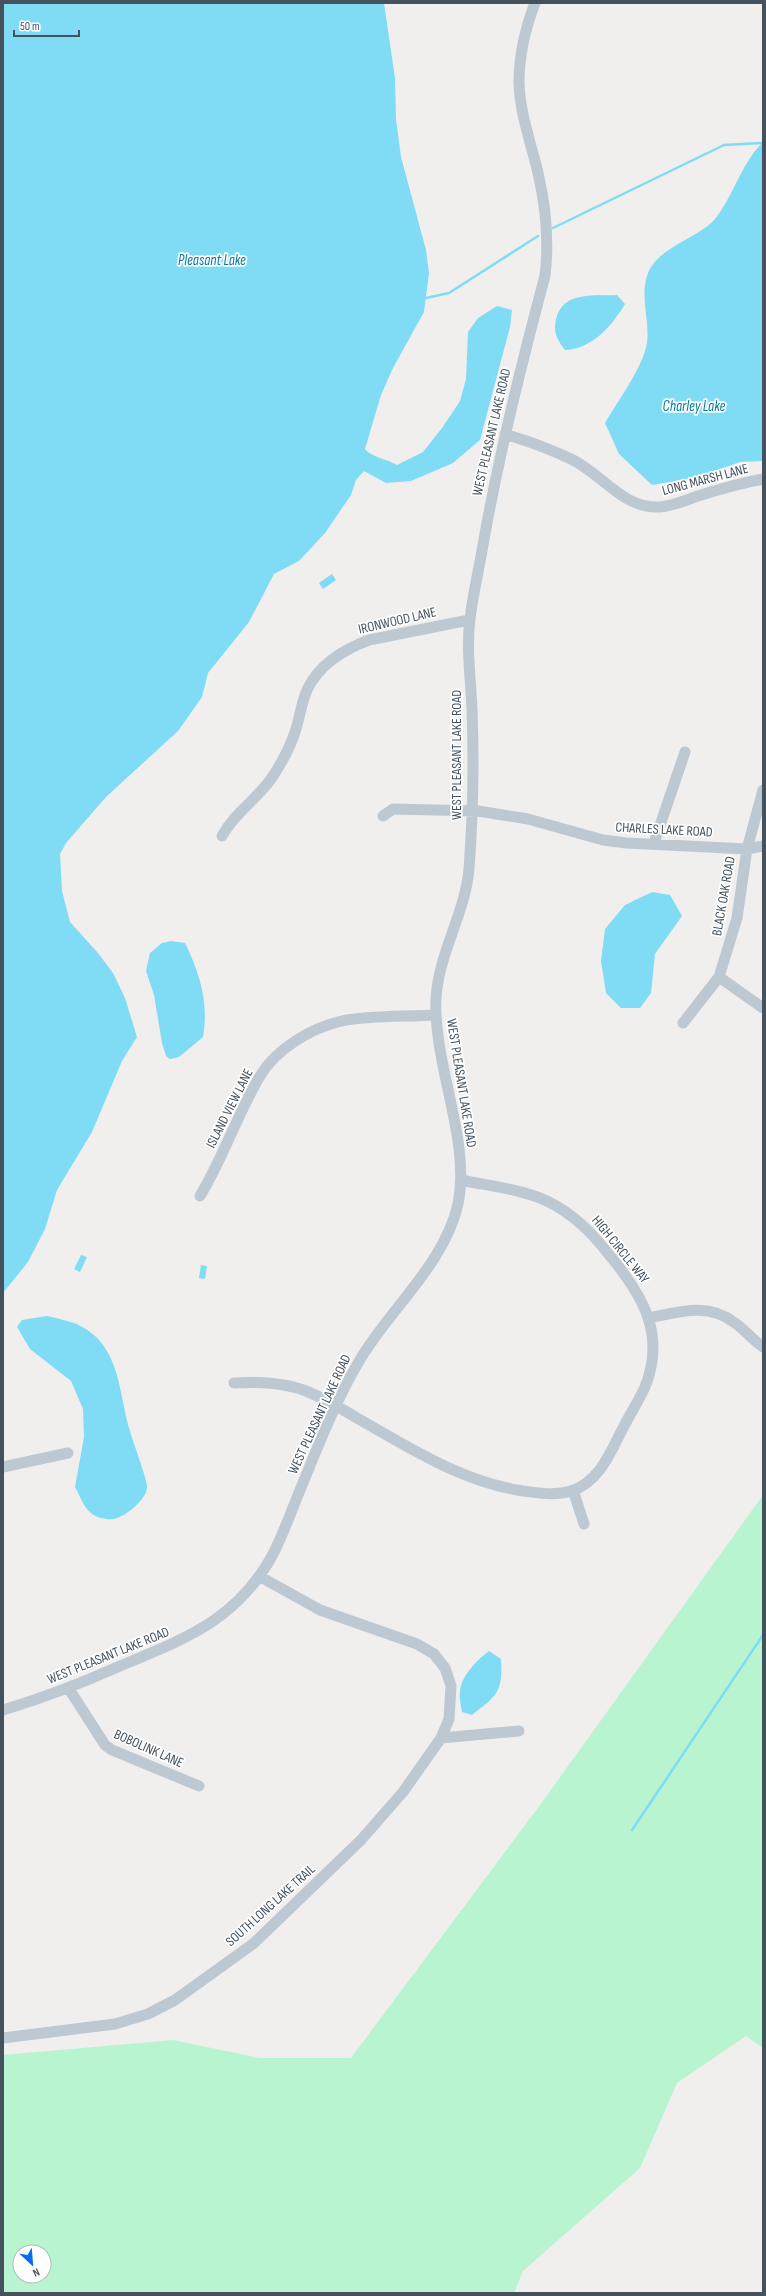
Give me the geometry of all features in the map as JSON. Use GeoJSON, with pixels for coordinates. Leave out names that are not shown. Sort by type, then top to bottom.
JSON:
{"type":"FeatureCollection","features":[{"type":"Feature","properties":{"kind":"street","name":"WEST PLEASANT LAKE ROAD"},"geometry":{"type":"LineString","coordinates":[[3,1710],[69,1689],[200,1631],[230,1609],[259,1576],[278,1543],[336,1406],[358,1362],[375,1335],[431,1263],[444,1241],[457,1208],[461,1180],[459,1155],[439,1049],[436,1015],[437,992],[443,955],[459,912],[467,882],[472,811],[473,759],[469,620],[505,434],[545,276],[548,254],[543,195],[525,120],[519,84],[522,44],[535,3]]}},
{"type":"Feature","properties":{"kind":"street","name":"LONG MARSH LANE"},"geometry":{"type":"LineString","coordinates":[[505,434],[548,448],[575,460],[619,495],[648,506],[661,507],[734,485],[763,479]]}},
{"type":"Feature","properties":{"kind":"street","name":"IRONWOOD LANE"},"geometry":{"type":"LineString","coordinates":[[222,836],[229,823],[260,793],[282,762],[295,733],[309,686],[328,663],[353,646],[369,640],[469,620]]}},
{"type":"Feature","properties":{"kind":"street"},"geometry":{"type":"LineString","coordinates":[[654,843],[685,752]]}},
{"type":"Feature","properties":{"kind":"street","name":"BLACK OAK ROAD"},"geometry":{"type":"LineString","coordinates":[[719,977],[737,918],[747,848],[763,790]]}},
{"type":"Feature","properties":{"kind":"street","name":"CHARLES LAKE ROAD"},"geometry":{"type":"LineString","coordinates":[[383,816],[393,809],[472,811],[528,819],[603,840],[626,843],[747,848],[763,846]]}},
{"type":"Feature","properties":{"kind":"street"},"geometry":{"type":"LineString","coordinates":[[682,1023],[719,977],[763,1008]]}},
{"type":"Feature","properties":{"kind":"street","name":"ISLAND VIEW LANE"},"geometry":{"type":"LineString","coordinates":[[200,1196],[213,1174],[260,1075],[286,1048],[313,1032],[341,1022],[436,1015]]}},
{"type":"Feature","properties":{"kind":"street","name":"HIGH CIRCLE WAY"},"geometry":{"type":"LineString","coordinates":[[234,1383],[262,1382],[292,1386],[307,1391],[428,1458],[472,1478],[496,1486],[547,1494],[561,1494],[574,1490],[589,1482],[600,1470],[644,1389],[651,1364],[653,1348],[649,1318],[639,1293],[596,1238],[579,1221],[547,1201],[527,1194],[461,1180]]}},
{"type":"Feature","properties":{"kind":"street"},"geometry":{"type":"LineString","coordinates":[[649,1318],[695,1309],[712,1311],[727,1317],[763,1347]]}},
{"type":"Feature","properties":{"kind":"street"},"geometry":{"type":"LineString","coordinates":[[3,1467],[68,1453]]}},
{"type":"Feature","properties":{"kind":"street"},"geometry":{"type":"LineString","coordinates":[[574,1490],[584,1524]]}},
{"type":"Feature","properties":{"kind":"street","name":"SOUTH LONG LAKE TRAIL"},"geometry":{"type":"LineString","coordinates":[[3,2038],[115,2024],[148,2014],[175,2000],[253,1944],[279,1921],[383,1817],[441,1738],[449,1719],[451,1686],[445,1668],[434,1654],[417,1644],[320,1610],[259,1576]]}},
{"type":"Feature","properties":{"kind":"street","name":"BOBOLINK LANE"},"geometry":{"type":"LineString","coordinates":[[69,1689],[105,1745],[112,1750],[199,1786]]}},
{"type":"Feature","properties":{"kind":"street"},"geometry":{"type":"LineString","coordinates":[[441,1738],[519,1730]]}},
{"type":"Feature","properties":{"kind":"green space"},"geometry":{"type":"Polygon","coordinates":[[[763,1495],[763,2048],[746,2036],[677,2083],[640,2168],[523,2271],[514,2293],[3,2293],[3,2055],[173,2040],[259,2058],[351,2058],[540,1805],[763,1495]]]}},
{"type":"Feature","properties":{"kind":"water","name":"Pleasant Lake"},"geometry":{"type":"Polygon","coordinates":[[[3,3],[384,3],[395,78],[396,119],[401,157],[426,250],[429,273],[424,312],[393,368],[381,395],[365,449],[375,456],[397,465],[423,452],[442,428],[460,401],[466,379],[468,332],[478,318],[497,306],[512,310],[510,327],[480,440],[453,463],[411,481],[386,483],[364,471],[356,480],[351,495],[325,533],[299,561],[274,574],[249,622],[208,673],[202,697],[178,731],[106,797],[66,843],[60,854],[62,891],[70,922],[98,953],[113,973],[125,998],[137,1037],[122,1061],[92,1132],[57,1190],[45,1229],[28,1262],[3,1293],[3,3]]]}},
{"type":"Feature","properties":{"kind":"water","name":"Charley Lake"},"geometry":{"type":"Polygon","coordinates":[[[763,142],[763,461],[740,462],[695,478],[652,485],[619,454],[605,423],[641,363],[645,352],[648,335],[644,293],[647,276],[652,266],[659,258],[678,244],[708,226],[715,219],[749,159],[763,142]]]}},
{"type":"Feature","properties":{"kind":"water"},"geometry":{"type":"Polygon","coordinates":[[[617,295],[625,304],[607,328],[592,341],[575,349],[565,350],[558,339],[555,328],[556,319],[560,310],[565,304],[572,299],[580,297],[617,295]]]}},
{"type":"Feature","properties":{"kind":"water"},"geometry":{"type":"Polygon","coordinates":[[[332,574],[336,580],[323,589],[319,583],[332,574]]]}},
{"type":"Feature","properties":{"kind":"water"},"geometry":{"type":"Polygon","coordinates":[[[652,892],[670,895],[682,916],[655,954],[651,993],[640,1008],[621,1008],[606,993],[601,961],[605,929],[625,905],[652,892]]]}},
{"type":"Feature","properties":{"kind":"water"},"geometry":{"type":"Polygon","coordinates":[[[171,941],[185,943],[195,966],[204,1000],[205,1024],[203,1037],[179,1057],[170,1059],[166,1056],[162,1043],[154,995],[146,971],[150,953],[162,943],[171,941]]]}},
{"type":"Feature","properties":{"kind":"water"},"geometry":{"type":"Polygon","coordinates":[[[81,1255],[87,1257],[80,1272],[74,1269],[81,1255]]]}},
{"type":"Feature","properties":{"kind":"water"},"geometry":{"type":"Polygon","coordinates":[[[201,1265],[207,1266],[205,1279],[199,1278],[201,1265]]]}},
{"type":"Feature","properties":{"kind":"water"},"geometry":{"type":"Polygon","coordinates":[[[47,1316],[74,1323],[89,1331],[101,1342],[115,1369],[130,1431],[147,1486],[144,1496],[140,1502],[119,1518],[108,1519],[93,1515],[88,1511],[82,1501],[75,1487],[84,1437],[83,1409],[71,1381],[30,1349],[17,1327],[22,1320],[47,1316]]]}},
{"type":"Feature","properties":{"kind":"water"},"geometry":{"type":"Polygon","coordinates":[[[489,1651],[501,1659],[501,1679],[497,1692],[493,1698],[472,1715],[462,1712],[460,1694],[463,1680],[470,1669],[489,1651]]]}},
{"type":"Feature","properties":{"kind":"waterway"},"geometry":{"type":"LineString","coordinates":[[553,228],[724,145],[761,143]]}},
{"type":"Feature","properties":{"kind":"waterway"},"geometry":{"type":"LineString","coordinates":[[426,298],[449,293],[538,236]]}},
{"type":"Feature","properties":{"kind":"waterway"},"geometry":{"type":"LineString","coordinates":[[632,1830],[763,1635]]}}]}
